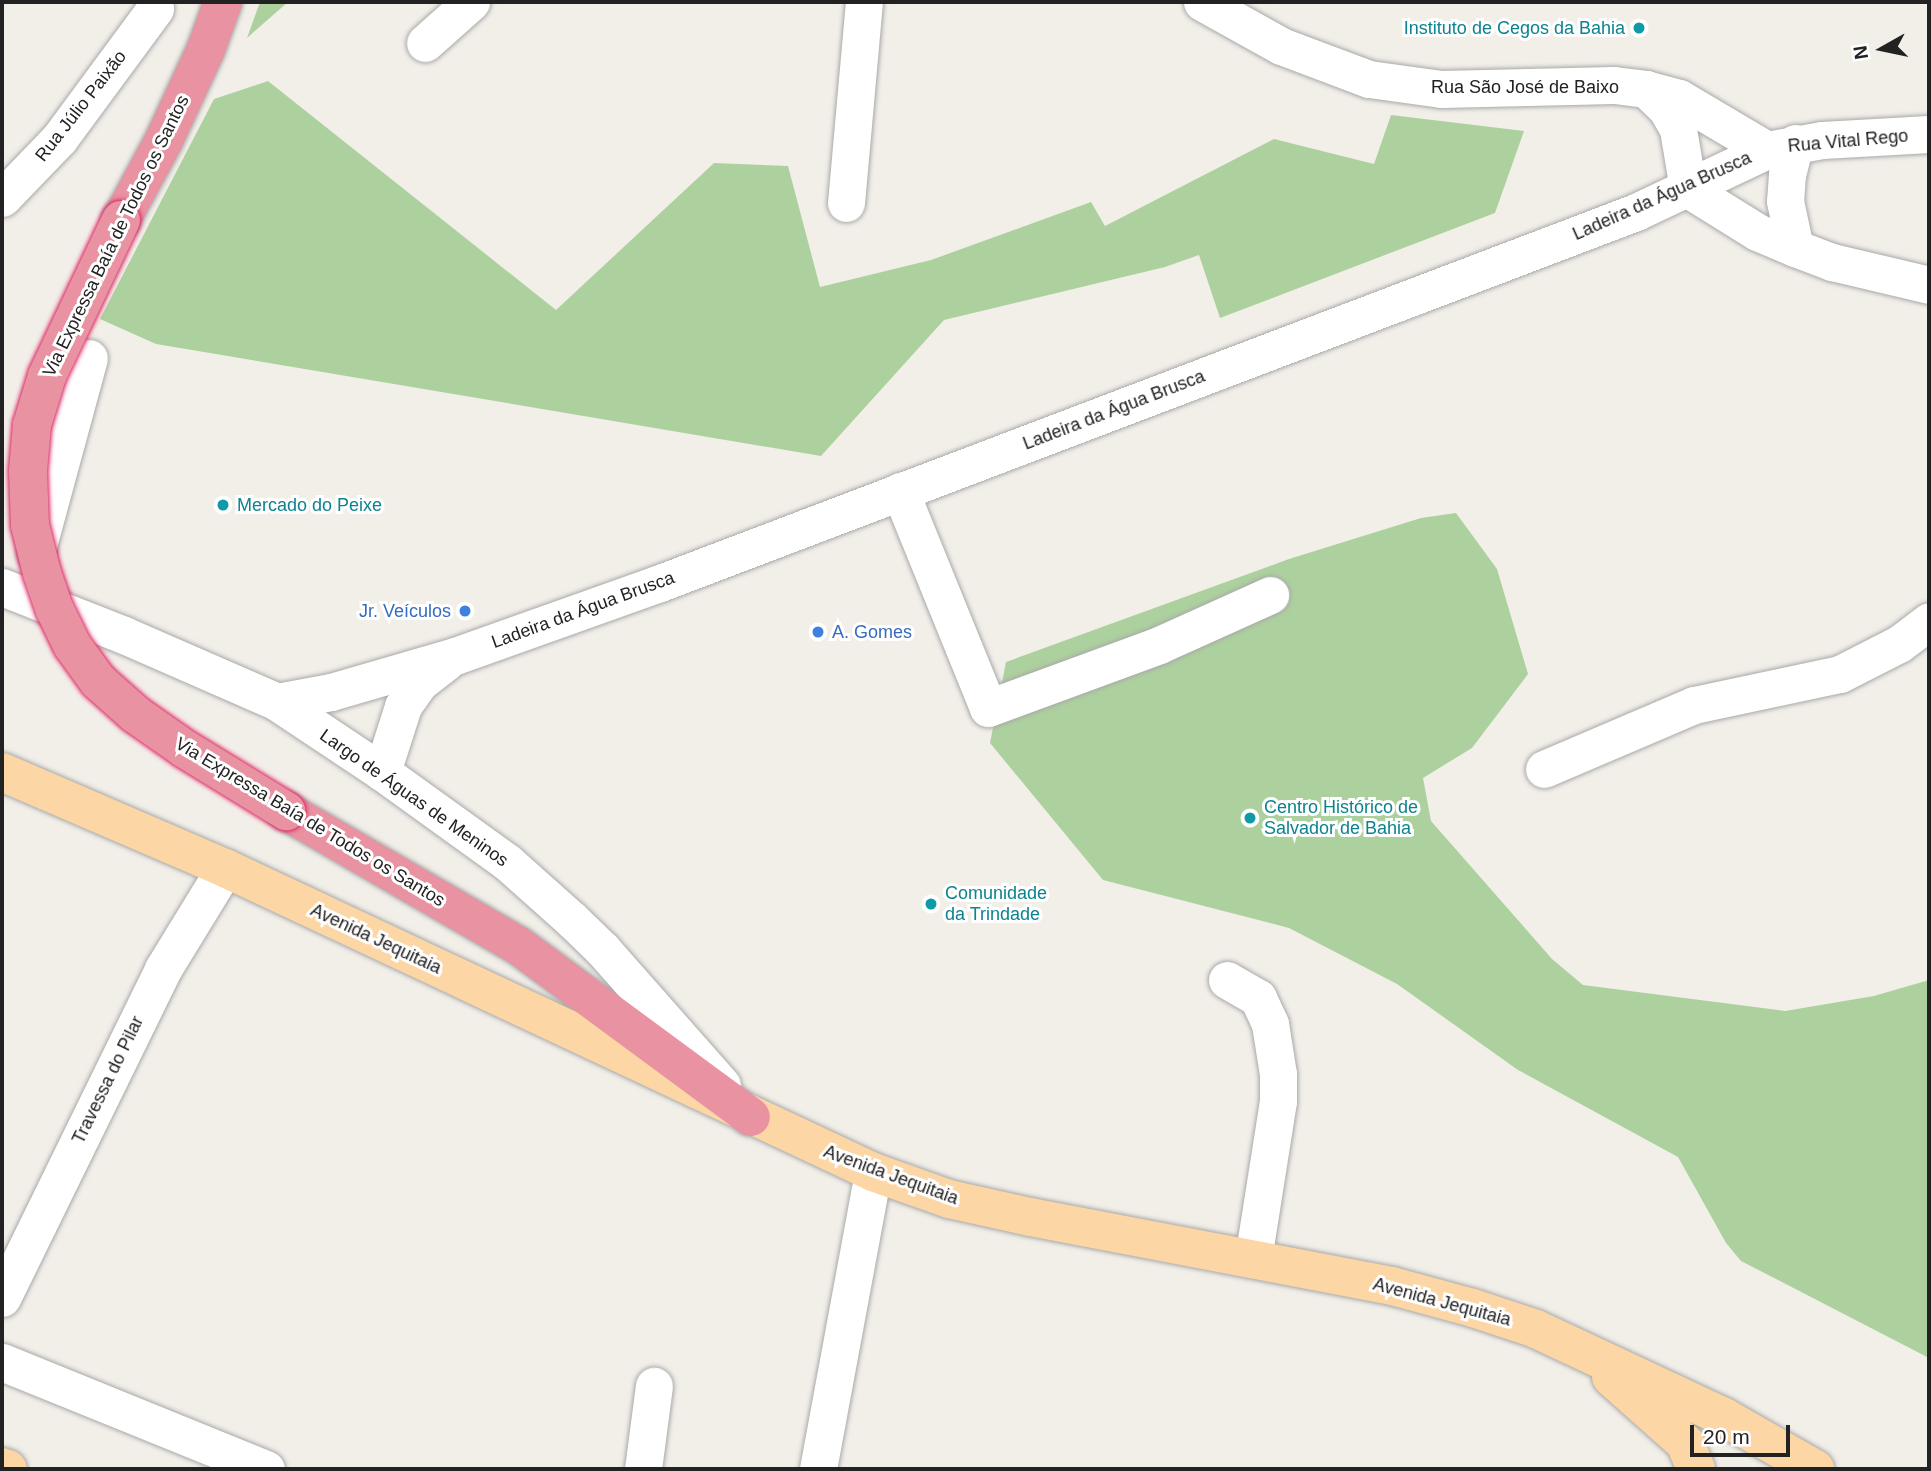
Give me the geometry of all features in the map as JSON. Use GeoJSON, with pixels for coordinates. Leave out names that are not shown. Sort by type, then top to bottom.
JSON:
{"type":"FeatureCollection","features":[{"type":"Feature","properties":{"kind":"highway","name":"Via Expressa Baía de Todos os Santos"},"geometry":{"type":"LineString","coordinates":[[223,2],[206,49],[164,140],[121,220],[47,376],[32,425],[27,471],[30,524],[42,573],[55,610],[72,645],[97,681],[135,714],[185,749],[286,811],[519,946],[751,1117]]}},
{"type":"Feature","properties":{"kind":"main road","name":"Avenida Jequitaia"},"geometry":{"type":"LineString","coordinates":[[2,772],[225,869],[873,1172],[949,1199],[1392,1286],[1474,1308],[1536,1329],[1724,1417],[1815,1469]]}},
{"type":"Feature","properties":{"kind":"main road"},"geometry":{"type":"LineString","coordinates":[[1582,1350],[1685,1443],[1696,1469]]}},
{"type":"Feature","properties":{"kind":"main road"},"geometry":{"type":"LineString","coordinates":[[2,1467],[8,1469]]}},
{"type":"Feature","properties":{"kind":"street"},"geometry":{"type":"LineString","coordinates":[[425,43],[471,2]]}},
{"type":"Feature","properties":{"kind":"street"},"geometry":{"type":"LineString","coordinates":[[846,203],[864,2]]}},
{"type":"Feature","properties":{"kind":"street","name":"Rua São José de Baixo"},"geometry":{"type":"LineString","coordinates":[[1202,2],[1282,46],[1368,79],[1441,89],[1614,85],[1646,89],[1679,98],[1781,147]]}},
{"type":"Feature","properties":{"kind":"street","name":"Rua Júlio Paixão"},"geometry":{"type":"LineString","coordinates":[[2,198],[59,139],[155,9]]}},
{"type":"Feature","properties":{"kind":"street"},"geometry":{"type":"LineString","coordinates":[[1646,89],[1666,108],[1678,129],[1688,189],[1756,232],[1795,248],[1832,262],[1929,285]]}},
{"type":"Feature","properties":{"kind":"street","name":"Rua Vital Rego"},"geometry":{"type":"LineString","coordinates":[[1781,147],[1929,134]]}},
{"type":"Feature","properties":{"kind":"street"},"geometry":{"type":"LineString","coordinates":[[1781,147],[1787,174],[1785,201],[1795,248]]}},
{"type":"Feature","properties":{"kind":"street","name":"Ladeira da Água Brusca"},"geometry":{"type":"LineString","coordinates":[[277,702],[331,692],[455,656],[660,583],[1625,216],[1781,147]]}},
{"type":"Feature","properties":{"kind":"street"},"geometry":{"type":"LineString","coordinates":[[13,591],[89,358]]}},
{"type":"Feature","properties":{"kind":"street"},"geometry":{"type":"LineString","coordinates":[[900,491],[988,708],[1158,645],[1270,595]]}},
{"type":"Feature","properties":{"kind":"street","name":"Largo de Águas de Meninos"},"geometry":{"type":"LineString","coordinates":[[13,591],[124,635],[277,702],[382,772],[507,862],[571,919],[603,950],[751,1117]]}},
{"type":"Feature","properties":{"kind":"street"},"geometry":{"type":"LineString","coordinates":[[1544,769],[1694,705],[1840,674],[1899,644],[1929,621]]}},
{"type":"Feature","properties":{"kind":"street","name":"Ladeira da Água Brusca"},"geometry":{"type":"LineString","coordinates":[[382,772],[403,706],[419,683],[455,656]]}},
{"type":"Feature","properties":{"kind":"street","name":"Travessa do Pilar"},"geometry":{"type":"LineString","coordinates":[[2,1297],[163,969],[225,869]]}},
{"type":"Feature","properties":{"kind":"street"},"geometry":{"type":"LineString","coordinates":[[1227,980],[1258,998],[1270,1024],[1275,1048],[1278,1101],[1253,1259]]}},
{"type":"Feature","properties":{"kind":"street"},"geometry":{"type":"LineString","coordinates":[[818,1469],[873,1172]]}},
{"type":"Feature","properties":{"kind":"street"},"geometry":{"type":"LineString","coordinates":[[2,1362],[266,1469]]}},
{"type":"Feature","properties":{"kind":"street"},"geometry":{"type":"LineString","coordinates":[[643,1469],[654,1386]]}},
{"type":"Feature","properties":{"kind":"green space"},"geometry":{"type":"Polygon","coordinates":[[[260,2],[288,2],[247,38],[260,2]]]}},
{"type":"Feature","properties":{"kind":"green space"},"geometry":{"type":"Polygon","coordinates":[[[268,81],[556,310],[714,163],[788,166],[820,287],[931,260],[1091,202],[1105,226],[1274,139],[1374,164],[1391,115],[1524,131],[1495,213],[1220,318],[1199,255],[1165,267],[944,320],[821,456],[156,344],[100,319],[214,99],[268,81]]]}},
{"type":"Feature","properties":{"kind":"green space"},"geometry":{"type":"Polygon","coordinates":[[[1456,513],[1497,569],[1528,674],[1472,748],[1423,778],[1431,821],[1552,959],[1583,985],[1785,1011],[1874,996],[1929,980],[1929,1358],[1741,1261],[1726,1243],[1678,1157],[1518,1070],[1397,984],[1289,928],[1103,880],[990,743],[1006,662],[1289,559],[1421,518],[1456,513]]]}},
{"type":"Feature","properties":{"kind":"place","name":"Instituto de Cegos da Bahia"},"geometry":{"type":"Point","coordinates":[1639,28]}},
{"type":"Feature","properties":{"kind":"place","name":"Mercado do Peixe"},"geometry":{"type":"Point","coordinates":[223,505]}},
{"type":"Feature","properties":{"kind":"place","name":"Jr. Veículos"},"geometry":{"type":"Point","coordinates":[465,611]}},
{"type":"Feature","properties":{"kind":"place","name":"A. Gomes"},"geometry":{"type":"Point","coordinates":[818,632]}},
{"type":"Feature","properties":{"kind":"place","name":"Centro Histórico de Salvador de Bahia"},"geometry":{"type":"Point","coordinates":[1250,818]}},
{"type":"Feature","properties":{"kind":"place","name":"Comunidade da Trindade"},"geometry":{"type":"Point","coordinates":[931,904]}}]}
